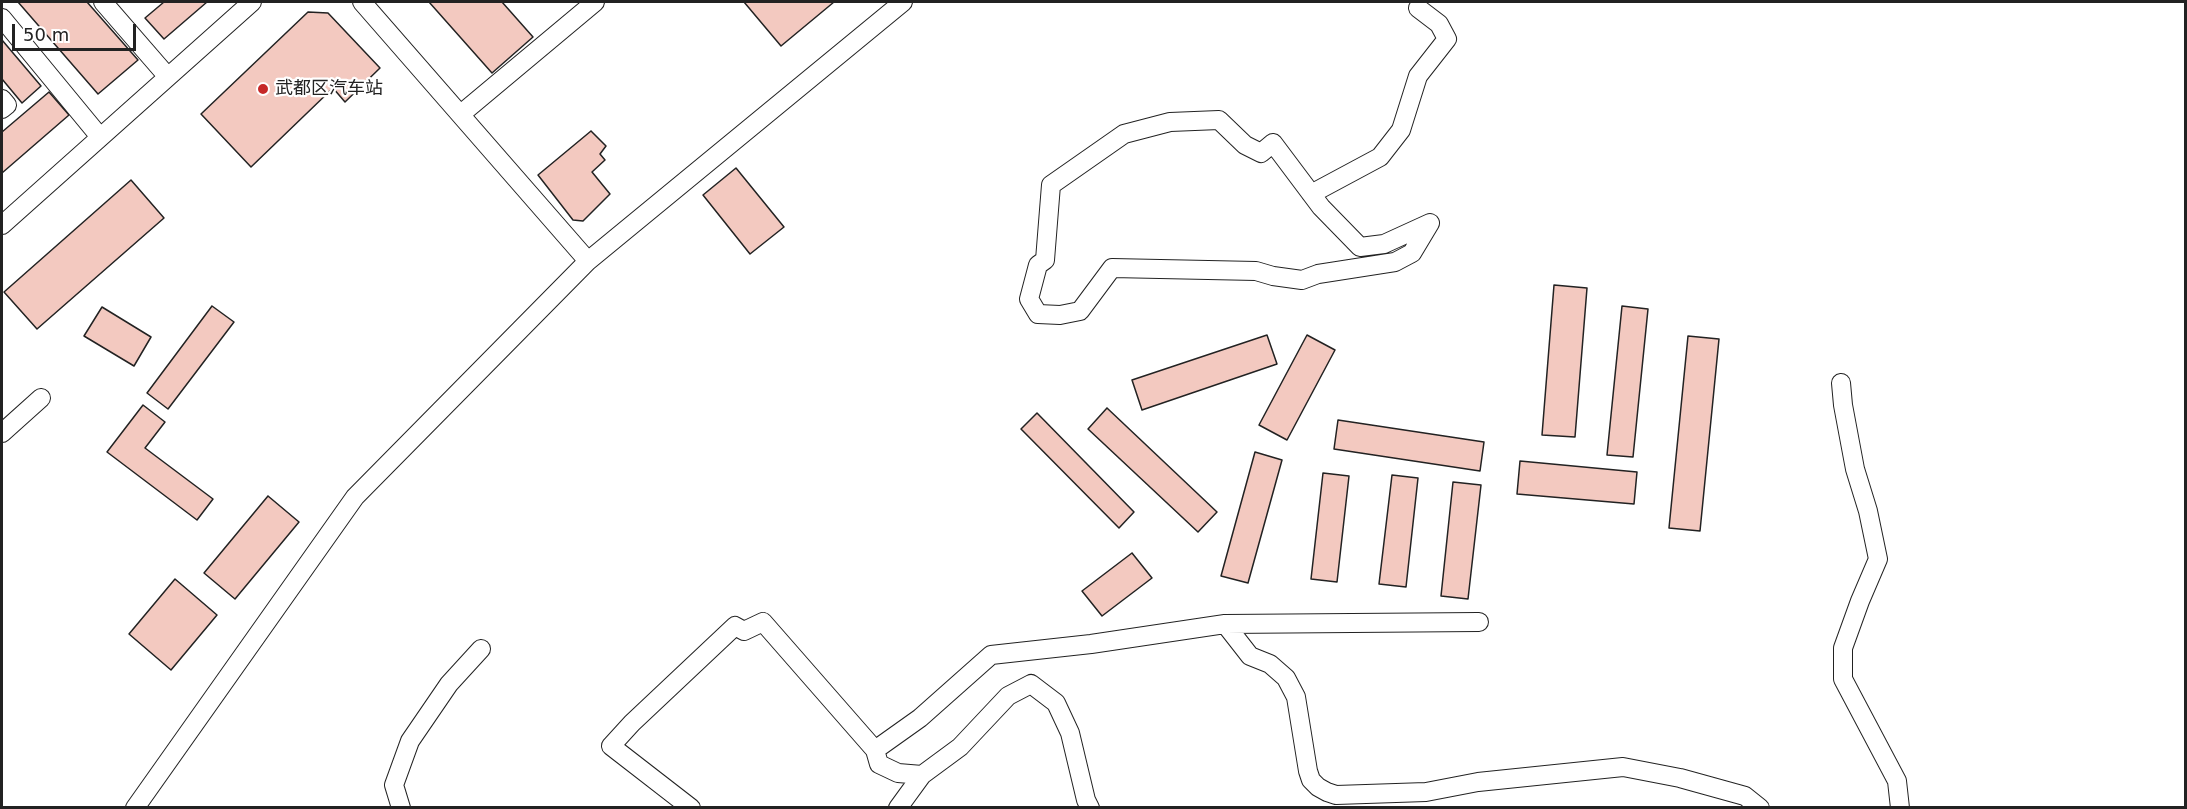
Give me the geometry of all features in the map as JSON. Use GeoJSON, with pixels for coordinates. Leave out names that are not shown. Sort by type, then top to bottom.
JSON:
{"type":"FeatureCollection","features":[{"type":"Feature","properties":{"kind":"street"},"geometry":{"type":"LineString","coordinates":[[103,2],[168,77]]}},
{"type":"Feature","properties":{"kind":"street"},"geometry":{"type":"LineString","coordinates":[[2,225],[252,2]]}},
{"type":"Feature","properties":{"kind":"street"},"geometry":{"type":"LineString","coordinates":[[362,2],[588,261]]}},
{"type":"Feature","properties":{"kind":"street"},"geometry":{"type":"LineString","coordinates":[[461,114],[595,2]]}},
{"type":"Feature","properties":{"kind":"street"},"geometry":{"type":"LineString","coordinates":[[135,807],[355,497],[588,261],[903,2]]}},
{"type":"Feature","properties":{"kind":"street"},"geometry":{"type":"LineString","coordinates":[[1311,194],[1380,158],[1401,130],[1418,76],[1447,39],[1439,24],[1418,8]]}},
{"type":"Feature","properties":{"kind":"street"},"geometry":{"type":"LineString","coordinates":[[2,18],[100,137]]}},
{"type":"Feature","properties":{"kind":"street"},"geometry":{"type":"LineString","coordinates":[[2,99],[7,105],[2,109]]}},
{"type":"Feature","properties":{"kind":"street"},"geometry":{"type":"LineString","coordinates":[[1218,120],[1245,145],[1261,153],[1273,144],[1311,194],[1360,247],[1384,244],[1430,223],[1412,253],[1395,262],[1318,274],[1302,280],[1256,271],[1112,268],[1080,311],[1060,315],[1038,314],[1029,299],[1038,265],[1045,260],[1051,185],[1124,134],[1170,122],[1218,120]]}},
{"type":"Feature","properties":{"kind":"street"},"geometry":{"type":"LineString","coordinates":[[1841,383],[1855,469],[1868,511],[1878,559],[1860,601],[1844,648],[1843,679],[1897,781],[1900,807]]}},
{"type":"Feature","properties":{"kind":"street"},"geometry":{"type":"LineString","coordinates":[[2,433],[41,398]]}},
{"type":"Feature","properties":{"kind":"street"},"geometry":{"type":"LineString","coordinates":[[691,807],[611,746],[632,723],[735,626],[744,632],[763,622],[875,750],[879,764],[898,773],[922,775]]}},
{"type":"Feature","properties":{"kind":"street"},"geometry":{"type":"LineString","coordinates":[[875,750],[920,718],[991,655],[1091,644],[1225,624],[1479,622]]}},
{"type":"Feature","properties":{"kind":"street"},"geometry":{"type":"LineString","coordinates":[[1225,624],[1250,656],[1270,664],[1286,678],[1296,697],[1311,780],[1327,792],[1336,795],[1426,792],[1478,782],[1623,767],[1680,778],[1745,796],[1760,807]]}},
{"type":"Feature","properties":{"kind":"street"},"geometry":{"type":"LineString","coordinates":[[401,807],[394,785],[410,741],[449,684],[481,649]]}},
{"type":"Feature","properties":{"kind":"street"},"geometry":{"type":"LineString","coordinates":[[898,807],[922,775],[960,747],[1008,696],[1031,684],[1056,703],[1070,734],[1086,800],[1090,807]]}},
{"type":"Feature","properties":{"kind":"building"},"geometry":{"type":"Polygon","coordinates":[[[18,2],[87,2],[138,60],[98,94],[18,2]]]}},
{"type":"Feature","properties":{"kind":"building"},"geometry":{"type":"Polygon","coordinates":[[[164,2],[207,2],[164,39],[145,18],[164,2]]]}},
{"type":"Feature","properties":{"kind":"building"},"geometry":{"type":"Polygon","coordinates":[[[429,2],[502,2],[533,37],[492,73],[429,2]]]}},
{"type":"Feature","properties":{"kind":"building"},"geometry":{"type":"Polygon","coordinates":[[[744,2],[834,2],[781,46],[744,2]]]}},
{"type":"Feature","properties":{"kind":"building"},"geometry":{"type":"Polygon","coordinates":[[[308,12],[328,13],[380,68],[345,102],[333,88],[251,167],[201,114],[308,12]]]}},
{"type":"Feature","properties":{"kind":"building"},"geometry":{"type":"Polygon","coordinates":[[[2,40],[41,86],[22,103],[2,79],[2,40]]]}},
{"type":"Feature","properties":{"kind":"building"},"geometry":{"type":"Polygon","coordinates":[[[49,92],[69,115],[2,173],[2,132],[49,92]]]}},
{"type":"Feature","properties":{"kind":"building"},"geometry":{"type":"Polygon","coordinates":[[[591,131],[606,146],[600,154],[605,160],[592,172],[610,194],[583,221],[573,220],[538,175],[591,131]]]}},
{"type":"Feature","properties":{"kind":"building"},"geometry":{"type":"Polygon","coordinates":[[[736,168],[784,227],[750,254],[703,195],[736,168]]]}},
{"type":"Feature","properties":{"kind":"building"},"geometry":{"type":"Polygon","coordinates":[[[131,180],[164,218],[37,329],[4,292],[131,180]]]}},
{"type":"Feature","properties":{"kind":"building"},"geometry":{"type":"Polygon","coordinates":[[[1554,285],[1587,288],[1575,437],[1542,435],[1554,285]]]}},
{"type":"Feature","properties":{"kind":"building"},"geometry":{"type":"Polygon","coordinates":[[[212,306],[234,322],[168,409],[147,393],[212,306]]]}},
{"type":"Feature","properties":{"kind":"building"},"geometry":{"type":"Polygon","coordinates":[[[1622,306],[1648,309],[1633,457],[1607,455],[1622,306]]]}},
{"type":"Feature","properties":{"kind":"building"},"geometry":{"type":"Polygon","coordinates":[[[102,307],[151,337],[134,366],[84,336],[102,307]]]}},
{"type":"Feature","properties":{"kind":"building"},"geometry":{"type":"Polygon","coordinates":[[[1267,335],[1277,364],[1142,410],[1132,380],[1267,335]]]}},
{"type":"Feature","properties":{"kind":"building"},"geometry":{"type":"Polygon","coordinates":[[[1307,335],[1335,350],[1287,440],[1259,425],[1307,335]]]}},
{"type":"Feature","properties":{"kind":"building"},"geometry":{"type":"Polygon","coordinates":[[[1688,336],[1719,339],[1700,531],[1669,528],[1688,336]]]}},
{"type":"Feature","properties":{"kind":"building"},"geometry":{"type":"Polygon","coordinates":[[[143,405],[165,422],[145,448],[213,499],[197,520],[107,452],[143,405]]]}},
{"type":"Feature","properties":{"kind":"building"},"geometry":{"type":"Polygon","coordinates":[[[1107,408],[1217,512],[1198,532],[1088,429],[1107,408]]]}},
{"type":"Feature","properties":{"kind":"building"},"geometry":{"type":"Polygon","coordinates":[[[1037,413],[1134,512],[1119,528],[1021,429],[1037,413]]]}},
{"type":"Feature","properties":{"kind":"building"},"geometry":{"type":"Polygon","coordinates":[[[1338,420],[1484,442],[1480,471],[1334,449],[1338,420]]]}},
{"type":"Feature","properties":{"kind":"building"},"geometry":{"type":"Polygon","coordinates":[[[1255,452],[1282,460],[1248,583],[1221,576],[1255,452]]]}},
{"type":"Feature","properties":{"kind":"building"},"geometry":{"type":"Polygon","coordinates":[[[1520,461],[1637,472],[1634,504],[1517,494],[1520,461]]]}},
{"type":"Feature","properties":{"kind":"building"},"geometry":{"type":"Polygon","coordinates":[[[1323,473],[1349,476],[1337,582],[1311,579],[1323,473]]]}},
{"type":"Feature","properties":{"kind":"building"},"geometry":{"type":"Polygon","coordinates":[[[1392,475],[1418,478],[1406,587],[1379,584],[1392,475]]]}},
{"type":"Feature","properties":{"kind":"building"},"geometry":{"type":"Polygon","coordinates":[[[1453,482],[1481,485],[1468,599],[1441,596],[1453,482]]]}},
{"type":"Feature","properties":{"kind":"building"},"geometry":{"type":"Polygon","coordinates":[[[268,496],[299,522],[235,599],[204,573],[268,496]]]}},
{"type":"Feature","properties":{"kind":"building"},"geometry":{"type":"Polygon","coordinates":[[[1132,553],[1152,578],[1102,616],[1082,591],[1132,553]]]}},
{"type":"Feature","properties":{"kind":"building"},"geometry":{"type":"Polygon","coordinates":[[[175,579],[217,615],[171,670],[129,634],[175,579]]]}},
{"type":"Feature","properties":{"kind":"place","name":"武都区汽车站"},"geometry":{"type":"Point","coordinates":[263,89]}}]}
